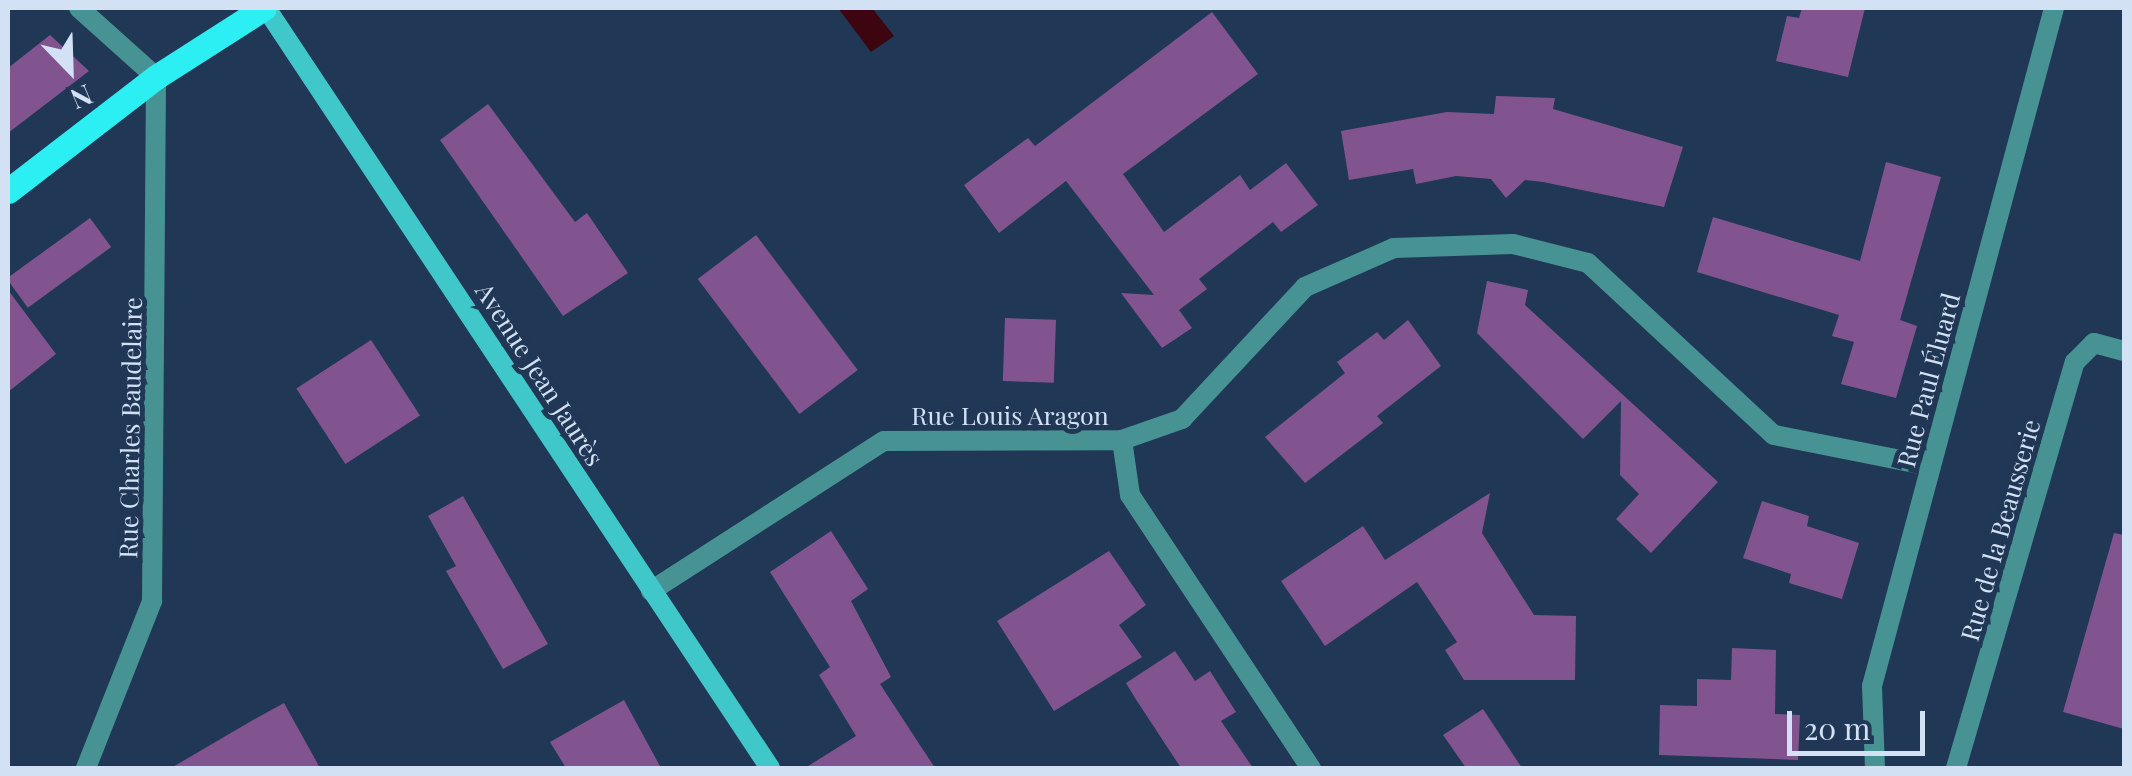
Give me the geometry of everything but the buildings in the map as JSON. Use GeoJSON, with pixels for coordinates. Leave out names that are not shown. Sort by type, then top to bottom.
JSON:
{"type":"FeatureCollection","features":[{"type":"Feature","properties":{"kind":"main road"},"geometry":{"type":"LineString","coordinates":[[8,191],[156,77],[265,8]]}},
{"type":"Feature","properties":{"kind":"main road","name":"Avenue Jean Jaurès"},"geometry":{"type":"LineString","coordinates":[[265,8],[770,768]]}},
{"type":"Feature","properties":{"kind":"street"},"geometry":{"type":"LineString","coordinates":[[79,8],[156,77]]}},
{"type":"Feature","properties":{"kind":"street","name":"Rue Paul Éluard"},"geometry":{"type":"LineString","coordinates":[[1875,768],[1872,686],[2054,8]]}},
{"type":"Feature","properties":{"kind":"street","name":"Rue Charles Baudelaire"},"geometry":{"type":"LineString","coordinates":[[86,768],[152,601],[156,77]]}},
{"type":"Feature","properties":{"kind":"street","name":"Rue Louis Aragon"},"geometry":{"type":"LineString","coordinates":[[651,591],[884,441],[1122,440],[1182,418],[1305,287],[1394,248],[1513,244],[1588,263],[1774,435],[1931,466]]}},
{"type":"Feature","properties":{"kind":"street","name":"Rue de la Beausserie"},"geometry":{"type":"LineString","coordinates":[[1956,768],[2074,362],[2094,343],[2124,350]]}},
{"type":"Feature","properties":{"kind":"street"},"geometry":{"type":"LineString","coordinates":[[1122,440],[1130,495],[1311,768]]}},
{"type":"Feature","properties":{"kind":"shaded area"},"geometry":{"type":"Polygon","coordinates":[[[838,8],[872,8],[894,36],[871,52],[838,8]]]}}]}
